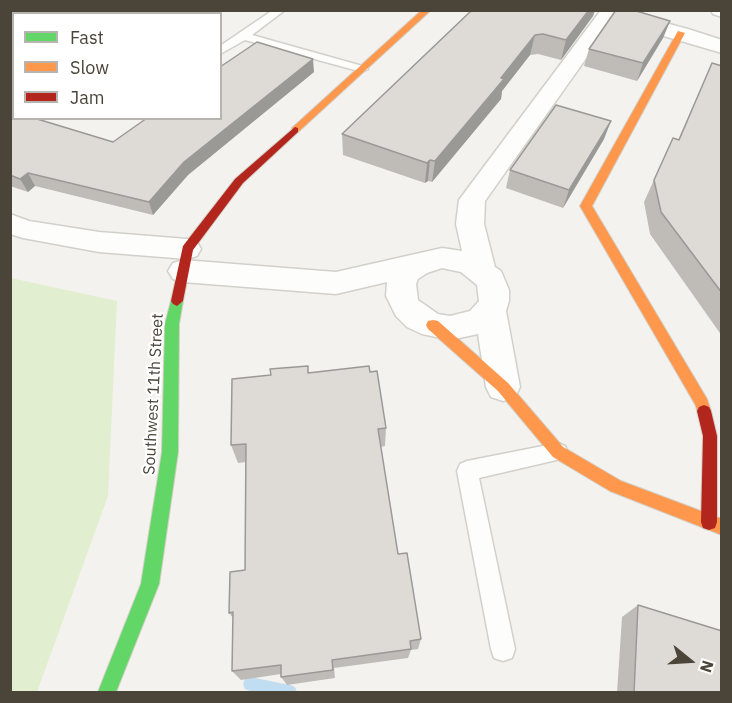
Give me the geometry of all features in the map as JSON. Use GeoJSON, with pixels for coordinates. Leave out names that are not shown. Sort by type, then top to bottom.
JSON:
{"type":"FeatureCollection","features":[{"type":"Feature","properties":{"kind":"street","name":"Southwest 11th Street"},"geometry":{"type":"LineString","coordinates":[[107,693],[150,584],[170,452],[172,324],[185,260],[240,182],[427,10]]}},
{"type":"Feature","properties":{"kind":"street"},"geometry":{"type":"LineString","coordinates":[[481,270],[470,224],[472,200],[609,12],[722,47]]}},
{"type":"Feature","properties":{"kind":"street"},"geometry":{"type":"LineString","coordinates":[[433,325],[503,387],[558,453],[616,486],[715,524],[710,436],[702,403],[586,206],[681,33]]}},
{"type":"Feature","properties":{"kind":"street"},"geometry":{"type":"LineString","coordinates":[[10,223],[23,229],[185,260],[336,283],[407,308]]}},
{"type":"Feature","properties":{"kind":"street"},"geometry":{"type":"LineString","coordinates":[[336,283],[423,262],[456,259],[481,270],[490,279],[494,290],[494,301],[490,311],[481,320],[466,326],[450,328],[433,325],[418,318],[407,308],[401,296],[401,284],[406,273],[423,262],[470,224]]}},
{"type":"Feature","properties":{"kind":"street"},"geometry":{"type":"LineString","coordinates":[[490,311],[503,387]]}},
{"type":"Feature","properties":{"kind":"lane"},"geometry":{"type":"LineString","coordinates":[[222,50],[280,10]]}},
{"type":"Feature","properties":{"kind":"lane"},"geometry":{"type":"LineString","coordinates":[[244,36],[362,69]]}},
{"type":"Feature","properties":{"kind":"lane"},"geometry":{"type":"LineString","coordinates":[[503,649],[467,471],[558,453]]}},
{"type":"Feature","properties":{"kind":"green space"},"geometry":{"type":"Polygon","coordinates":[[[11,278],[117,301],[108,496],[37,692],[11,692],[11,278]]]}},
{"type":"Feature","properties":{"kind":"building"},"geometry":{"type":"Polygon","coordinates":[[[472,10],[589,10],[566,40],[543,34],[535,35],[501,78],[504,79],[435,161],[430,160],[427,163],[342,134],[472,10]]]}},
{"type":"Feature","properties":{"kind":"building"},"geometry":{"type":"Polygon","coordinates":[[[616,10],[633,10],[670,21],[643,63],[589,49],[616,10]]]}},
{"type":"Feature","properties":{"kind":"building"},"geometry":{"type":"Polygon","coordinates":[[[257,42],[313,59],[184,162],[149,202],[28,173],[20,179],[10,175],[10,114],[12,114],[12,120],[41,120],[113,142],[144,120],[222,120],[222,66],[257,42]]]}},
{"type":"Feature","properties":{"kind":"building"},"geometry":{"type":"Polygon","coordinates":[[[712,63],[722,66],[722,293],[661,212],[654,180],[673,138],[679,140],[712,63]]]}},
{"type":"Feature","properties":{"kind":"building"},"geometry":{"type":"Polygon","coordinates":[[[556,105],[611,121],[569,190],[510,170],[556,105]]]}},
{"type":"Feature","properties":{"kind":"building"},"geometry":{"type":"Polygon","coordinates":[[[308,366],[308,373],[369,366],[370,372],[377,371],[386,428],[378,429],[398,554],[407,553],[421,639],[410,641],[411,649],[332,660],[333,670],[281,677],[281,665],[232,671],[233,612],[229,613],[230,572],[245,570],[246,444],[231,445],[232,379],[271,375],[270,369],[308,366]]]}},
{"type":"Feature","properties":{"kind":"building"},"geometry":{"type":"Polygon","coordinates":[[[638,605],[722,631],[722,693],[634,693],[638,605]]]}},
{"type":"Feature","properties":{"kind":"waterway"},"geometry":{"type":"LineString","coordinates":[[250,684],[290,692]]}},
{"type":"Feature","properties":{"kind":"traffic: fast"},"geometry":{"type":"LineString","coordinates":[[107,692],[150,584],[170,452],[172,324],[177,301]]}},
{"type":"Feature","properties":{"kind":"traffic: slow"},"geometry":{"type":"LineString","coordinates":[[295,130],[427,10]]}},
{"type":"Feature","properties":{"kind":"traffic: slow"},"geometry":{"type":"LineString","coordinates":[[681,33],[586,206],[702,403],[704,411]]}},
{"type":"Feature","properties":{"kind":"traffic: slow"},"geometry":{"type":"LineString","coordinates":[[433,325],[503,387],[558,452],[616,486],[722,527]]}},
{"type":"Feature","properties":{"kind":"traffic: jam"},"geometry":{"type":"LineString","coordinates":[[177,301],[187,249],[239,181],[295,130]]}},
{"type":"Feature","properties":{"kind":"traffic: jam"},"geometry":{"type":"LineString","coordinates":[[704,411],[710,436],[709,522]]}}]}
